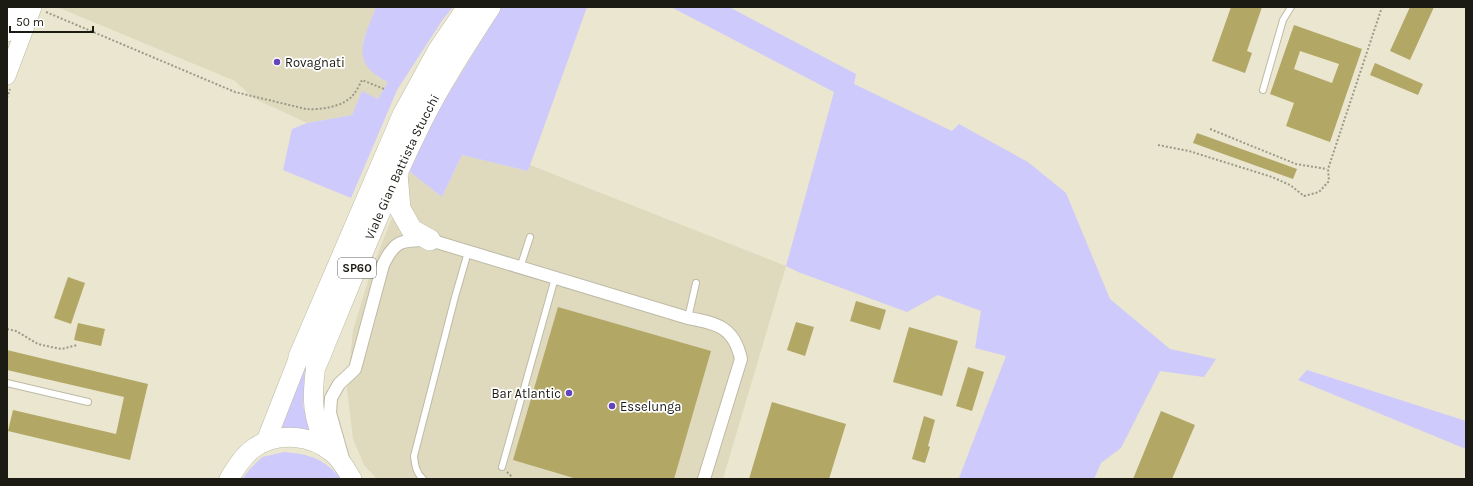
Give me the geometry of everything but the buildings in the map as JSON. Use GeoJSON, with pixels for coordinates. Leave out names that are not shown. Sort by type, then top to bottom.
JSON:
{"type":"FeatureCollection","features":[{"type":"Feature","properties":{"kind":"highway","name":"Viale Gian Battista Stucchi"},"geometry":{"type":"LineString","coordinates":[[308,361],[403,115],[438,51],[468,7]]}},
{"type":"Feature","properties":{"kind":"highway","name":"Viale Gian Battista Stucchi"},"geometry":{"type":"LineString","coordinates":[[308,361],[422,120],[462,50],[490,7]]}},
{"type":"Feature","properties":{"kind":"highway"},"geometry":{"type":"LineString","coordinates":[[397,172],[400,209],[412,230],[430,240]]}},
{"type":"Feature","properties":{"kind":"main road","name":"Viale Gian Battista Stucchi"},"geometry":{"type":"LineString","coordinates":[[266,442],[308,361]]}},
{"type":"Feature","properties":{"kind":"main road","name":"Viale Gian Battista Stucchi"},"geometry":{"type":"LineString","coordinates":[[308,361],[314,414],[319,431],[327,449]]}},
{"type":"Feature","properties":{"kind":"main road","name":"Viale Gian Battista Stucchi"},"geometry":{"type":"LineString","coordinates":[[229,479],[243,457],[254,448],[266,442],[286,437],[317,443],[335,455],[349,474]]}},
{"type":"Feature","properties":{"kind":"street"},"geometry":{"type":"LineString","coordinates":[[7,33],[17,7]]}},
{"type":"Feature","properties":{"kind":"street"},"geometry":{"type":"LineString","coordinates":[[7,76],[37,8]]}},
{"type":"Feature","properties":{"kind":"street"},"geometry":{"type":"LineString","coordinates":[[349,474],[330,413],[331,398],[339,384],[355,369],[383,265],[389,251],[397,244],[413,240],[430,240],[688,318],[719,325],[733,337],[739,348],[741,359],[704,479]]}},
{"type":"Feature","properties":{"kind":"lane"},"geometry":{"type":"LineString","coordinates":[[1263,90],[1283,20],[1291,7]]}},
{"type":"Feature","properties":{"kind":"lane"},"geometry":{"type":"LineString","coordinates":[[520,268],[530,237]]}},
{"type":"Feature","properties":{"kind":"lane"},"geometry":{"type":"LineString","coordinates":[[423,479],[415,467],[414,456],[468,252]]}},
{"type":"Feature","properties":{"kind":"lane"},"geometry":{"type":"LineString","coordinates":[[502,467],[555,278]]}},
{"type":"Feature","properties":{"kind":"lane"},"geometry":{"type":"LineString","coordinates":[[688,318],[696,283]]}},
{"type":"Feature","properties":{"kind":"lane"},"geometry":{"type":"LineString","coordinates":[[7,383],[88,402]]}},
{"type":"Feature","properties":{"kind":"path"},"geometry":{"type":"LineString","coordinates":[[1158,145],[1189,151],[1290,184],[1304,196],[1319,192],[1329,181],[1328,169],[1382,7]]}},
{"type":"Feature","properties":{"kind":"path"},"geometry":{"type":"LineString","coordinates":[[37,8],[235,92],[306,109],[317,109],[342,103],[354,94],[362,80],[384,89]]}},
{"type":"Feature","properties":{"kind":"path"},"geometry":{"type":"LineString","coordinates":[[1210,129],[1296,164],[1328,169]]}},
{"type":"Feature","properties":{"kind":"path"},"geometry":{"type":"LineString","coordinates":[[7,329],[16,331],[44,346],[62,349],[77,345]]}},
{"type":"Feature","properties":{"kind":"shaded area","name":"Rovagnati"},"geometry":{"type":"Polygon","coordinates":[[[57,7],[376,7],[363,41],[377,77],[388,82],[378,99],[362,92],[352,115],[307,123],[253,98],[235,81],[57,7]]]}},
{"type":"Feature","properties":{"kind":"shaded area"},"geometry":{"type":"Polygon","coordinates":[[[376,7],[453,7],[443,19],[397,90],[351,198],[283,170],[292,129],[307,123],[352,115],[362,91],[378,99],[388,82],[376,75],[368,67],[363,58],[362,49],[364,40],[376,7]]]}},
{"type":"Feature","properties":{"kind":"shaded area"},"geometry":{"type":"Polygon","coordinates":[[[502,7],[587,7],[528,171],[462,155],[442,197],[410,172],[420,140],[502,7]]]}},
{"type":"Feature","properties":{"kind":"shaded area"},"geometry":{"type":"Polygon","coordinates":[[[671,7],[729,7],[856,74],[854,84],[952,131],[959,124],[1028,162],[1066,193],[1110,299],[1170,349],[1216,359],[1204,377],[1160,371],[1121,448],[1101,463],[1094,479],[959,478],[1006,356],[975,348],[981,311],[938,295],[907,312],[798,272],[786,266],[834,92],[671,7]]]}},
{"type":"Feature","properties":{"kind":"shaded area"},"geometry":{"type":"Polygon","coordinates":[[[462,155],[527,171],[530,165],[786,266],[723,479],[377,479],[364,465],[353,439],[347,389],[353,330],[371,271],[410,172],[442,197],[462,155]]]}},
{"type":"Feature","properties":{"kind":"shaded area"},"geometry":{"type":"Polygon","coordinates":[[[305,367],[303,405],[311,433],[278,430],[305,367]]]}},
{"type":"Feature","properties":{"kind":"shaded area"},"geometry":{"type":"Polygon","coordinates":[[[1307,370],[1466,421],[1466,449],[1298,380],[1307,370]]]}},
{"type":"Feature","properties":{"kind":"shaded area"},"geometry":{"type":"Polygon","coordinates":[[[284,452],[309,456],[323,462],[341,479],[242,479],[262,457],[284,452]]]}},
{"type":"Feature","properties":{"kind":"place","name":"Rovagnati"},"geometry":{"type":"Point","coordinates":[277,62]}},
{"type":"Feature","properties":{"kind":"place","name":"Bar Atlantic"},"geometry":{"type":"Point","coordinates":[569,393]}},
{"type":"Feature","properties":{"kind":"place","name":"Esselunga"},"geometry":{"type":"Point","coordinates":[612,406]}}]}
